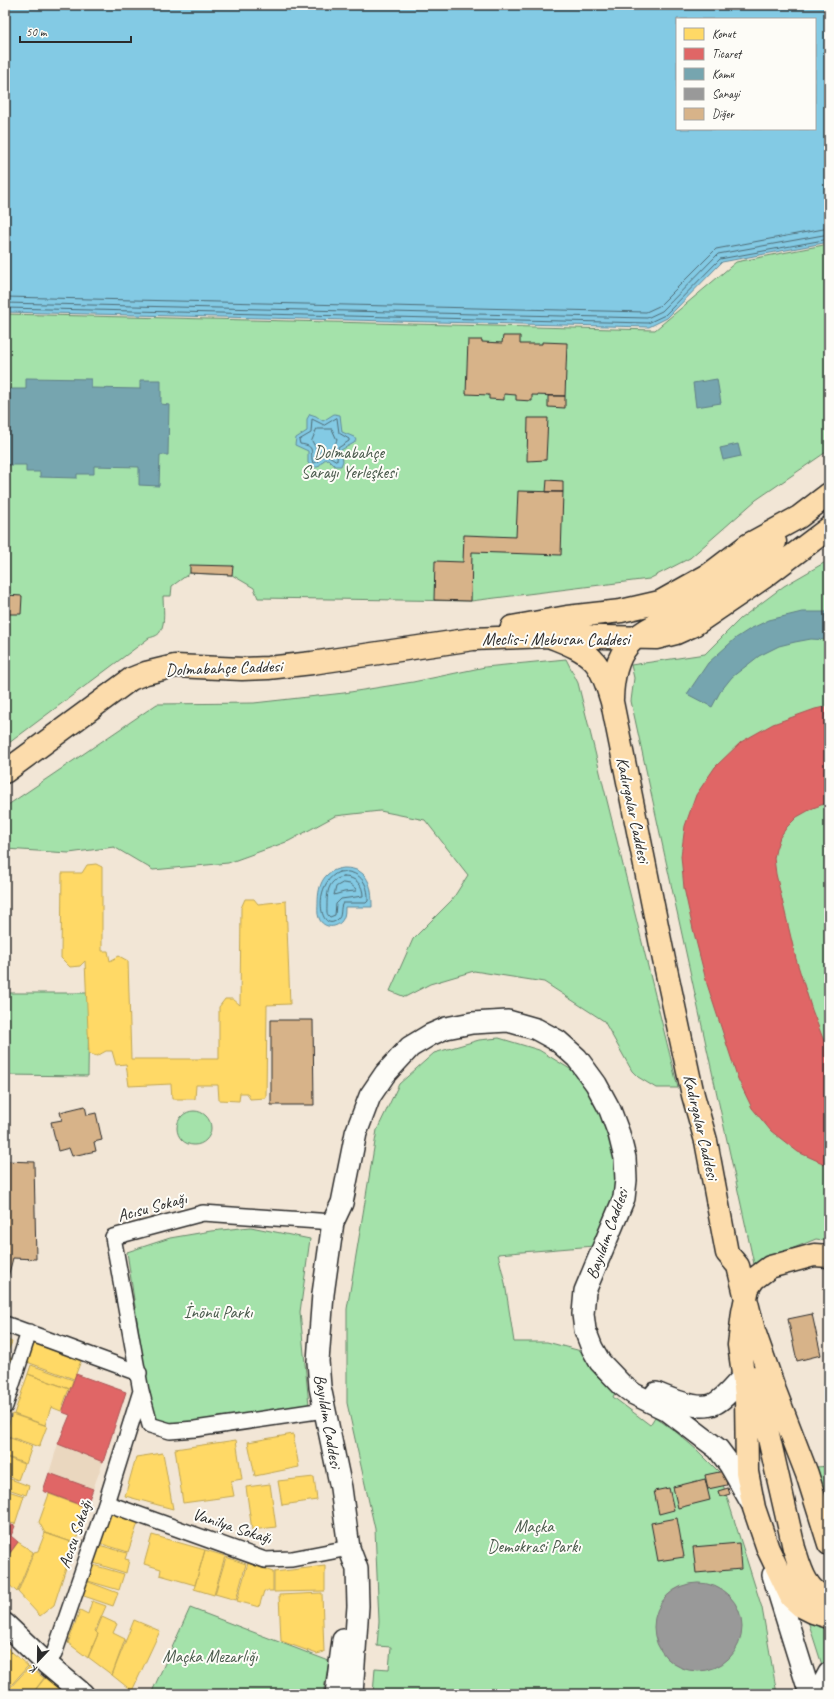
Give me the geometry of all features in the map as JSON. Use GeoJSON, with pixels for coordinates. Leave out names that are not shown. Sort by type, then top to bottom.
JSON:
{"type":"FeatureCollection","features":[{"type":"Feature","properties":{"kind":"main road","name":"Meclis-i Mebusan Caddesi"},"geometry":{"type":"LineString","coordinates":[[473,639],[526,624],[621,610],[660,602],[710,574],[748,545],[799,517],[829,494]]}},
{"type":"Feature","properties":{"kind":"main road","name":"Kadırgalar Caddesi"},"geometry":{"type":"LineString","coordinates":[[612,702],[615,669],[623,652],[634,639],[654,625],[697,603],[723,584],[766,551],[799,517]]}},
{"type":"Feature","properties":{"kind":"main road","name":"Meclis-i Mebusan Caddesi"},"geometry":{"type":"LineString","coordinates":[[473,639],[549,636],[634,639],[656,638],[676,633],[694,625],[763,578],[829,528]]}},
{"type":"Feature","properties":{"kind":"main road","name":"Kadırgalar Caddesi"},"geometry":{"type":"LineString","coordinates":[[549,636],[587,654],[594,661],[605,683],[612,702],[664,960],[693,1096],[707,1148],[727,1253],[738,1266],[746,1298],[740,1330],[739,1345],[746,1395],[747,1472],[754,1508],[768,1549],[791,1596],[801,1606],[829,1617]]}},
{"type":"Feature","properties":{"kind":"main road","name":"Dolmabahçe Caddesi"},"geometry":{"type":"LineString","coordinates":[[5,772],[125,684],[152,671],[175,666],[242,669],[268,668],[312,663],[473,639]]}},
{"type":"Feature","properties":{"kind":"main road","name":"Bayıldım Caddesi"},"geometry":{"type":"LineString","coordinates":[[333,1222],[329,1200],[346,1118],[363,1082],[386,1054],[417,1027],[432,1019],[453,1012],[474,1008],[514,1009],[539,1018],[566,1034],[581,1047],[599,1068],[614,1094],[624,1118],[635,1160],[636,1180],[633,1202],[599,1282],[592,1305],[593,1318],[599,1336],[606,1351],[616,1366],[636,1382],[656,1393],[678,1402],[695,1405],[713,1405]]}},
{"type":"Feature","properties":{"kind":"main road","name":"Bayıldım Caddesi"},"geometry":{"type":"LineString","coordinates":[[352,1694],[358,1606],[358,1569],[349,1548],[341,1488],[320,1387],[320,1326],[326,1263],[333,1222],[342,1203],[356,1133],[370,1096],[385,1074],[410,1047],[430,1035],[446,1028],[472,1023],[508,1021],[536,1029],[558,1042],[577,1058],[596,1084],[617,1128],[625,1158],[626,1180],[624,1198],[585,1291],[583,1314],[585,1330],[592,1348],[600,1362],[622,1385],[634,1394],[667,1410],[718,1448],[730,1465],[754,1508]]}},
{"type":"Feature","properties":{"kind":"main road"},"geometry":{"type":"LineString","coordinates":[[829,1256],[814,1255],[770,1266],[754,1279],[748,1288],[746,1298],[754,1331],[807,1474],[829,1544]]}},
{"type":"Feature","properties":{"kind":"main road"},"geometry":{"type":"LineString","coordinates":[[740,1330],[750,1356],[789,1527],[802,1574],[816,1592],[829,1598]]}},
{"type":"Feature","properties":{"kind":"main road"},"geometry":{"type":"LineString","coordinates":[[718,1448],[713,1437],[710,1420],[713,1405],[744,1376]]}},
{"type":"Feature","properties":{"kind":"main road","name":"Bayıldım Caddesi"},"geometry":{"type":"LineString","coordinates":[[336,1694],[342,1652],[346,1559],[349,1548]]}},
{"type":"Feature","properties":{"kind":"main road"},"geometry":{"type":"LineString","coordinates":[[768,1549],[777,1589],[810,1694]]}},
{"type":"Feature","properties":{"kind":"main road"},"geometry":{"type":"LineString","coordinates":[[5,1624],[78,1692]]}},
{"type":"Feature","properties":{"kind":"main road"},"geometry":{"type":"LineString","coordinates":[[822,1694],[822,1686],[829,1673]]}},
{"type":"Feature","properties":{"kind":"street","name":"Acısu Sokağı"},"geometry":{"type":"LineString","coordinates":[[324,1410],[195,1429],[170,1431],[150,1425],[141,1391],[139,1373],[113,1237],[203,1213],[333,1222]]}},
{"type":"Feature","properties":{"kind":"street"},"geometry":{"type":"LineString","coordinates":[[5,1324],[139,1373]]}},
{"type":"Feature","properties":{"kind":"street"},"geometry":{"type":"LineString","coordinates":[[5,1406],[29,1332]]}},
{"type":"Feature","properties":{"kind":"street","name":"Acısu Sokağı"},"geometry":{"type":"LineString","coordinates":[[47,1664],[54,1654],[106,1503],[141,1391]]}},
{"type":"Feature","properties":{"kind":"street","name":"Vanilya Sokağı"},"geometry":{"type":"LineString","coordinates":[[106,1503],[265,1560],[292,1559],[349,1548]]}},
{"type":"Feature","properties":{"kind":"shaded area"},"geometry":{"type":"Polygon","coordinates":[[[58,1444],[103,1462],[93,1489],[49,1473],[58,1444]]]}},
{"type":"Feature","properties":{"kind":"green space","name":"Dolmabahçe Sarayı Yerleşkesi"},"geometry":{"type":"Polygon","coordinates":[[[829,244],[829,450],[756,500],[690,558],[649,579],[471,601],[258,598],[254,588],[232,575],[190,573],[172,586],[171,596],[163,596],[164,619],[159,633],[149,638],[5,746],[5,314],[655,330],[736,262],[829,244]]]}},
{"type":"Feature","properties":{"kind":"green space"},"geometry":{"type":"Polygon","coordinates":[[[829,560],[829,1241],[816,1239],[754,1264],[631,701],[634,678],[631,665],[705,654],[740,619],[784,586],[829,560]]]}},
{"type":"Feature","properties":{"kind":"green space"},"geometry":{"type":"Polygon","coordinates":[[[566,659],[578,683],[678,1088],[656,1088],[638,1077],[632,1071],[604,1021],[544,982],[474,971],[430,984],[405,997],[390,991],[413,939],[452,900],[468,875],[425,820],[380,811],[335,816],[289,841],[228,863],[153,870],[114,847],[69,853],[5,849],[5,807],[157,704],[254,703],[344,693],[413,682],[485,667],[566,659]]]}},
{"type":"Feature","properties":{"kind":"green space"},"geometry":{"type":"Polygon","coordinates":[[[5,993],[89,993],[88,1076],[5,1075],[5,993]]]}},
{"type":"Feature","properties":{"kind":"green space","name":"Maçka Demokrasi Parkı"},"geometry":{"type":"Polygon","coordinates":[[[499,1038],[539,1050],[575,1072],[595,1100],[614,1154],[617,1182],[614,1208],[594,1246],[498,1254],[505,1283],[514,1342],[547,1342],[581,1351],[597,1376],[615,1393],[613,1397],[650,1425],[655,1417],[697,1450],[719,1472],[762,1608],[777,1694],[373,1694],[375,1668],[389,1669],[391,1647],[377,1646],[379,1621],[375,1529],[347,1403],[347,1309],[377,1130],[399,1084],[434,1053],[479,1040],[499,1038]]]}},
{"type":"Feature","properties":{"kind":"green space"},"geometry":{"type":"Polygon","coordinates":[[[197,1111],[206,1116],[210,1121],[210,1135],[206,1140],[201,1144],[191,1145],[187,1144],[178,1135],[177,1125],[178,1121],[187,1112],[197,1111]]]}},
{"type":"Feature","properties":{"kind":"green space","name":"İnönü Parkı"},"geometry":{"type":"Polygon","coordinates":[[[251,1227],[310,1239],[300,1312],[309,1405],[164,1426],[152,1413],[148,1395],[127,1252],[170,1238],[211,1231],[251,1227]]]}},
{"type":"Feature","properties":{"kind":"green space"},"geometry":{"type":"Polygon","coordinates":[[[829,1466],[829,1506],[817,1467],[829,1466]]]}},
{"type":"Feature","properties":{"kind":"green space","name":"Maçka Mezarlığı"},"geometry":{"type":"Polygon","coordinates":[[[190,1608],[329,1661],[323,1694],[151,1694],[190,1608]]]}},
{"type":"Feature","properties":{"kind":"green space"},"geometry":{"type":"Polygon","coordinates":[[[807,1618],[829,1626],[829,1662],[822,1665],[807,1618]]]}},
{"type":"Feature","properties":{"kind":"water"},"geometry":{"type":"Polygon","coordinates":[[[5,5],[829,5],[829,242],[722,262],[667,318],[649,327],[5,312],[5,5]]]}},
{"type":"Feature","properties":{"kind":"water"},"geometry":{"type":"Polygon","coordinates":[[[310,414],[323,421],[334,414],[340,415],[342,432],[354,437],[356,440],[354,443],[341,450],[343,461],[341,466],[335,466],[328,459],[324,460],[318,467],[312,467],[308,463],[308,451],[295,445],[296,438],[307,431],[307,419],[310,414]]]}},
{"type":"Feature","properties":{"kind":"water"},"geometry":{"type":"Polygon","coordinates":[[[344,868],[359,871],[364,875],[370,885],[372,907],[345,907],[344,916],[341,922],[338,925],[327,926],[321,922],[318,916],[319,890],[327,875],[337,869],[344,868]]]}},
{"type":"Feature","properties":{"kind":"building: Konut"},"geometry":{"type":"Polygon","coordinates":[[[96,864],[102,867],[102,951],[108,951],[110,961],[119,956],[128,961],[131,1059],[219,1059],[219,1007],[225,999],[233,999],[240,1005],[241,908],[245,899],[254,899],[258,904],[286,901],[290,1004],[267,1005],[266,1098],[250,1099],[247,1093],[240,1093],[239,1101],[219,1100],[218,1085],[196,1085],[195,1099],[172,1099],[171,1084],[129,1086],[126,1064],[116,1065],[112,1051],[106,1051],[97,1056],[89,1054],[85,961],[80,966],[70,967],[61,958],[62,873],[82,873],[87,865],[96,864]]]}},
{"type":"Feature","properties":{"kind":"building: Konut"},"geometry":{"type":"Polygon","coordinates":[[[5,1339],[12,1342],[6,1356],[14,1360],[5,1382],[5,1339]]]}},
{"type":"Feature","properties":{"kind":"building: Konut"},"geometry":{"type":"Polygon","coordinates":[[[35,1341],[82,1358],[74,1379],[27,1362],[35,1341]]]}},
{"type":"Feature","properties":{"kind":"building: Konut"},"geometry":{"type":"Polygon","coordinates":[[[31,1365],[73,1380],[70,1389],[28,1374],[31,1365]]]}},
{"type":"Feature","properties":{"kind":"building: Konut"},"geometry":{"type":"Polygon","coordinates":[[[28,1374],[69,1389],[61,1411],[51,1407],[45,1425],[14,1414],[28,1374]]]}},
{"type":"Feature","properties":{"kind":"building: Konut"},"geometry":{"type":"Polygon","coordinates":[[[12,1414],[47,1426],[39,1447],[5,1435],[12,1414]]]}},
{"type":"Feature","properties":{"kind":"building: Konut"},"geometry":{"type":"Polygon","coordinates":[[[293,1434],[299,1467],[255,1476],[248,1442],[293,1434]]]}},
{"type":"Feature","properties":{"kind":"building: Konut"},"geometry":{"type":"Polygon","coordinates":[[[5,1436],[32,1446],[26,1464],[5,1456],[5,1436]]]}},
{"type":"Feature","properties":{"kind":"building: Konut"},"geometry":{"type":"Polygon","coordinates":[[[236,1440],[242,1479],[231,1481],[234,1496],[183,1503],[175,1449],[236,1440]]]}},
{"type":"Feature","properties":{"kind":"building: Konut"},"geometry":{"type":"Polygon","coordinates":[[[163,1453],[173,1509],[125,1496],[136,1457],[163,1453]]]}},
{"type":"Feature","properties":{"kind":"building: Konut"},"geometry":{"type":"Polygon","coordinates":[[[5,1457],[24,1464],[18,1480],[5,1475],[5,1457]]]}},
{"type":"Feature","properties":{"kind":"building: Konut"},"geometry":{"type":"Polygon","coordinates":[[[5,1477],[29,1486],[26,1495],[5,1488],[5,1477]]]}},
{"type":"Feature","properties":{"kind":"building: Konut"},"geometry":{"type":"Polygon","coordinates":[[[314,1477],[317,1500],[282,1505],[278,1481],[314,1477]]]}},
{"type":"Feature","properties":{"kind":"building: Konut"},"geometry":{"type":"Polygon","coordinates":[[[270,1484],[276,1527],[252,1530],[246,1487],[270,1484]]]}},
{"type":"Feature","properties":{"kind":"building: Konut"},"geometry":{"type":"Polygon","coordinates":[[[5,1490],[24,1496],[15,1524],[5,1522],[5,1490]]]}},
{"type":"Feature","properties":{"kind":"building: Konut"},"geometry":{"type":"Polygon","coordinates":[[[49,1494],[87,1508],[75,1543],[45,1533],[39,1522],[49,1494]]]}},
{"type":"Feature","properties":{"kind":"building: Konut"},"geometry":{"type":"Polygon","coordinates":[[[110,1510],[139,1520],[128,1552],[99,1543],[110,1510]]]}},
{"type":"Feature","properties":{"kind":"building: Konut"},"geometry":{"type":"Polygon","coordinates":[[[45,1533],[74,1543],[54,1605],[40,1616],[18,1592],[34,1552],[38,1551],[45,1533]]]}},
{"type":"Feature","properties":{"kind":"building: Konut"},"geometry":{"type":"Polygon","coordinates":[[[152,1535],[205,1550],[195,1585],[160,1575],[161,1569],[144,1564],[152,1535]]]}},
{"type":"Feature","properties":{"kind":"building: Konut"},"geometry":{"type":"Polygon","coordinates":[[[18,1542],[33,1552],[17,1592],[5,1581],[5,1561],[18,1542]]]}},
{"type":"Feature","properties":{"kind":"building: Konut"},"geometry":{"type":"Polygon","coordinates":[[[99,1545],[127,1553],[125,1559],[129,1560],[126,1573],[94,1563],[99,1545]]]}},
{"type":"Feature","properties":{"kind":"building: Konut"},"geometry":{"type":"Polygon","coordinates":[[[205,1550],[225,1556],[214,1595],[194,1589],[205,1550]]]}},
{"type":"Feature","properties":{"kind":"building: Konut"},"geometry":{"type":"Polygon","coordinates":[[[226,1557],[246,1564],[236,1600],[215,1594],[226,1557]]]}},
{"type":"Feature","properties":{"kind":"building: Konut"},"geometry":{"type":"Polygon","coordinates":[[[248,1563],[273,1572],[273,1591],[264,1591],[259,1607],[237,1601],[248,1563]]]}},
{"type":"Feature","properties":{"kind":"building: Konut"},"geometry":{"type":"Polygon","coordinates":[[[93,1565],[124,1574],[119,1590],[88,1581],[93,1565]]]}},
{"type":"Feature","properties":{"kind":"building: Konut"},"geometry":{"type":"Polygon","coordinates":[[[325,1566],[325,1591],[274,1592],[274,1572],[325,1566]]]}},
{"type":"Feature","properties":{"kind":"building: Konut"},"geometry":{"type":"Polygon","coordinates":[[[86,1581],[118,1593],[113,1606],[81,1595],[86,1581]]]}},
{"type":"Feature","properties":{"kind":"building: Konut"},"geometry":{"type":"Polygon","coordinates":[[[322,1593],[324,1652],[317,1654],[281,1641],[279,1595],[322,1593]]]}},
{"type":"Feature","properties":{"kind":"building: Konut"},"geometry":{"type":"Polygon","coordinates":[[[92,1601],[106,1606],[95,1631],[98,1634],[88,1658],[68,1643],[80,1610],[88,1614],[92,1601]]]}},
{"type":"Feature","properties":{"kind":"building: Konut"},"geometry":{"type":"Polygon","coordinates":[[[102,1617],[117,1624],[113,1633],[125,1639],[112,1675],[88,1657],[98,1634],[96,1632],[102,1617]]]}},
{"type":"Feature","properties":{"kind":"building: Konut"},"geometry":{"type":"Polygon","coordinates":[[[134,1620],[160,1631],[132,1691],[112,1675],[134,1620]]]}},
{"type":"Feature","properties":{"kind":"building: Konut"},"geometry":{"type":"Polygon","coordinates":[[[5,1646],[28,1666],[5,1692],[5,1646]]]}},
{"type":"Feature","properties":{"kind":"building: Konut"},"geometry":{"type":"Polygon","coordinates":[[[29,1667],[44,1678],[32,1694],[15,1694],[9,1689],[29,1667]]]}},
{"type":"Feature","properties":{"kind":"building: Konut"},"geometry":{"type":"Polygon","coordinates":[[[45,1678],[61,1691],[59,1694],[32,1694],[45,1678]]]}},
{"type":"Feature","properties":{"kind":"building: Ticaret"},"geometry":{"type":"Polygon","coordinates":[[[829,706],[829,802],[813,808],[797,817],[787,827],[780,837],[774,858],[776,874],[796,959],[812,1010],[829,1054],[829,1166],[798,1152],[771,1131],[752,1108],[738,1079],[707,984],[684,888],[681,856],[685,826],[696,795],[715,767],[741,742],[773,724],[815,709],[829,706]]]}},
{"type":"Feature","properties":{"kind":"building: Ticaret"},"geometry":{"type":"Polygon","coordinates":[[[76,1374],[126,1392],[103,1462],[58,1444],[70,1415],[62,1412],[76,1374]]]}},
{"type":"Feature","properties":{"kind":"building: Ticaret"},"geometry":{"type":"Polygon","coordinates":[[[49,1473],[93,1489],[86,1507],[43,1491],[49,1473]]]}},
{"type":"Feature","properties":{"kind":"building: Ticaret"},"geometry":{"type":"Polygon","coordinates":[[[5,1523],[15,1526],[11,1536],[18,1542],[5,1559],[5,1523]]]}},
{"type":"Feature","properties":{"kind":"building: Kamu"},"geometry":{"type":"Polygon","coordinates":[[[26,378],[91,379],[91,388],[140,389],[140,380],[161,380],[161,404],[169,405],[168,455],[160,455],[159,486],[139,485],[139,467],[94,466],[94,474],[77,474],[77,478],[40,477],[40,472],[26,472],[26,465],[5,465],[5,389],[26,389],[26,378]]]}},
{"type":"Feature","properties":{"kind":"building: Kamu"},"geometry":{"type":"Polygon","coordinates":[[[717,379],[721,403],[696,407],[693,383],[717,379]]]}},
{"type":"Feature","properties":{"kind":"building: Kamu"},"geometry":{"type":"Polygon","coordinates":[[[738,444],[741,456],[723,460],[720,448],[738,444]]]}},
{"type":"Feature","properties":{"kind":"building: Kamu"},"geometry":{"type":"Polygon","coordinates":[[[802,612],[829,612],[829,640],[811,639],[795,642],[779,646],[759,656],[732,677],[720,692],[712,707],[687,694],[708,663],[736,638],[769,620],[802,612]]]}},
{"type":"Feature","properties":{"kind":"building: Sanayi"},"geometry":{"type":"Polygon","coordinates":[[[698,1583],[715,1587],[729,1596],[738,1610],[742,1627],[738,1644],[729,1658],[715,1667],[698,1671],[681,1667],[667,1658],[658,1644],[654,1627],[658,1610],[667,1596],[681,1587],[698,1583]]]}},
{"type":"Feature","properties":{"kind":"building: Diğer"},"geometry":{"type":"Polygon","coordinates":[[[503,336],[520,336],[520,344],[542,344],[542,342],[567,343],[565,396],[532,395],[532,401],[516,400],[516,395],[504,394],[504,400],[489,399],[489,395],[466,394],[468,340],[482,340],[482,342],[502,343],[503,336]]]}},
{"type":"Feature","properties":{"kind":"building: Diğer"},"geometry":{"type":"Polygon","coordinates":[[[548,396],[565,396],[565,408],[548,407],[548,396]]]}},
{"type":"Feature","properties":{"kind":"building: Diğer"},"geometry":{"type":"Polygon","coordinates":[[[528,418],[548,418],[546,460],[527,461],[528,418]]]}},
{"type":"Feature","properties":{"kind":"building: Diğer"},"geometry":{"type":"Polygon","coordinates":[[[547,480],[563,481],[563,492],[546,492],[547,480]]]}},
{"type":"Feature","properties":{"kind":"building: Diğer"},"geometry":{"type":"Polygon","coordinates":[[[518,491],[563,492],[561,555],[472,552],[471,601],[434,600],[435,561],[463,562],[464,535],[516,537],[518,491]]]}},
{"type":"Feature","properties":{"kind":"building: Diğer"},"geometry":{"type":"Polygon","coordinates":[[[190,565],[233,566],[232,575],[190,573],[190,565]]]}},
{"type":"Feature","properties":{"kind":"building: Diğer"},"geometry":{"type":"Polygon","coordinates":[[[5,595],[22,596],[21,614],[5,614],[5,595]]]}},
{"type":"Feature","properties":{"kind":"building: Diğer"},"geometry":{"type":"Polygon","coordinates":[[[271,1020],[313,1020],[314,1105],[271,1105],[271,1020]]]}},
{"type":"Feature","properties":{"kind":"building: Diğer"},"geometry":{"type":"Polygon","coordinates":[[[85,1106],[87,1115],[96,1113],[102,1140],[94,1142],[96,1151],[72,1156],[69,1148],[58,1151],[51,1122],[62,1120],[60,1112],[85,1106]]]}},
{"type":"Feature","properties":{"kind":"building: Diğer"},"geometry":{"type":"Polygon","coordinates":[[[5,1161],[34,1162],[36,1259],[13,1258],[8,1277],[5,1278],[5,1161]]]}},
{"type":"Feature","properties":{"kind":"building: Diğer"},"geometry":{"type":"Polygon","coordinates":[[[812,1314],[821,1355],[797,1361],[788,1319],[812,1314]]]}},
{"type":"Feature","properties":{"kind":"building: Diğer"},"geometry":{"type":"Polygon","coordinates":[[[724,1471],[727,1485],[708,1489],[705,1475],[724,1471]]]}},
{"type":"Feature","properties":{"kind":"building: Diğer"},"geometry":{"type":"Polygon","coordinates":[[[705,1479],[710,1500],[678,1508],[673,1487],[705,1479]]]}},
{"type":"Feature","properties":{"kind":"building: Diğer"},"geometry":{"type":"Polygon","coordinates":[[[669,1488],[674,1510],[659,1514],[654,1491],[669,1488]]]}},
{"type":"Feature","properties":{"kind":"building: Diğer"},"geometry":{"type":"Polygon","coordinates":[[[728,1488],[730,1494],[720,1497],[718,1491],[728,1488]]]}},
{"type":"Feature","properties":{"kind":"building: Diğer"},"geometry":{"type":"Polygon","coordinates":[[[677,1518],[684,1557],[658,1561],[651,1523],[677,1518]]]}},
{"type":"Feature","properties":{"kind":"building: Diğer"},"geometry":{"type":"Polygon","coordinates":[[[739,1543],[741,1569],[696,1573],[693,1547],[739,1543]]]}}]}
